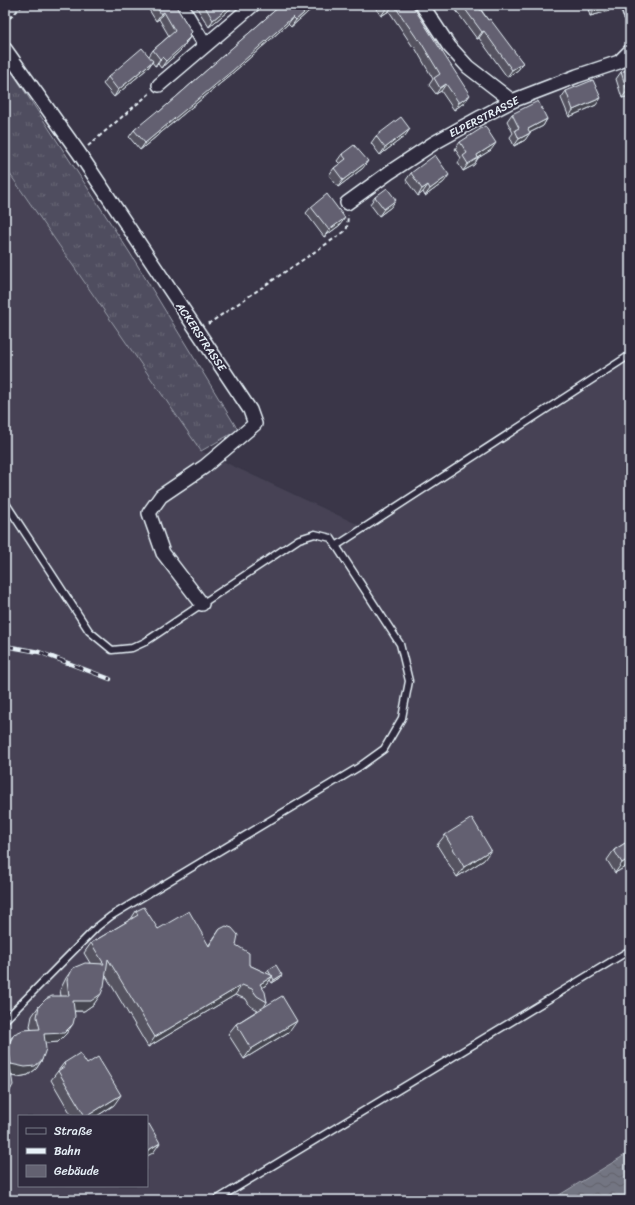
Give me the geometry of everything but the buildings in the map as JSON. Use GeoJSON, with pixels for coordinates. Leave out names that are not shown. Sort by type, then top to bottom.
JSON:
{"type":"FeatureCollection","features":[{"type":"Feature","properties":{"kind":"street"},"geometry":{"type":"LineString","coordinates":[[181,5],[205,45]]}},
{"type":"Feature","properties":{"kind":"street"},"geometry":{"type":"LineString","coordinates":[[159,85],[253,5]]}},
{"type":"Feature","properties":{"kind":"street"},"geometry":{"type":"LineString","coordinates":[[422,5],[449,46],[468,67],[512,102]]}},
{"type":"Feature","properties":{"kind":"street"},"geometry":{"type":"LineString","coordinates":[[627,5],[630,14]]}},
{"type":"Feature","properties":{"kind":"street","name":"ACKERSTRASSE"},"geometry":{"type":"LineString","coordinates":[[5,49],[79,154],[250,410],[255,424],[204,467],[161,496],[149,514],[163,553],[202,604]]}},
{"type":"Feature","properties":{"kind":"street","name":"ELPERSTRASSE"},"geometry":{"type":"LineString","coordinates":[[347,203],[434,143],[512,102],[577,76],[619,62],[630,51]]}},
{"type":"Feature","properties":{"kind":"lane"},"geometry":{"type":"LineString","coordinates":[[336,546],[630,355]]}},
{"type":"Feature","properties":{"kind":"lane"},"geometry":{"type":"LineString","coordinates":[[5,502],[89,631],[112,650],[132,648],[145,642],[299,539],[315,534],[332,538],[400,644],[409,681],[402,718],[384,749],[359,767],[111,916],[97,927],[5,1020]]}},
{"type":"Feature","properties":{"kind":"lane"},"geometry":{"type":"LineString","coordinates":[[216,1200],[630,950]]}},
{"type":"Feature","properties":{"kind":"path"},"geometry":{"type":"LineString","coordinates":[[5,23],[23,5]]}},
{"type":"Feature","properties":{"kind":"path"},"geometry":{"type":"LineString","coordinates":[[79,154],[159,85]]}},
{"type":"Feature","properties":{"kind":"path"},"geometry":{"type":"LineString","coordinates":[[208,324],[344,232],[347,228],[349,220],[347,203]]}},
{"type":"Feature","properties":{"kind":"shaded area"},"geometry":{"type":"Polygon","coordinates":[[[5,167],[201,451],[361,526],[630,358],[630,1152],[551,1200],[5,1200],[5,167]]]}},
{"type":"Feature","properties":{"kind":"green space"},"geometry":{"type":"Polygon","coordinates":[[[5,61],[130,253],[238,430],[201,451],[5,167],[5,61]]]}},
{"type":"Feature","properties":{"kind":"water"},"geometry":{"type":"Polygon","coordinates":[[[630,1152],[630,1200],[551,1200],[630,1152]]]}},
{"type":"Feature","properties":{"kind":"railway"},"geometry":{"type":"LineString","coordinates":[[5,646],[39,652],[110,679]]}}]}
